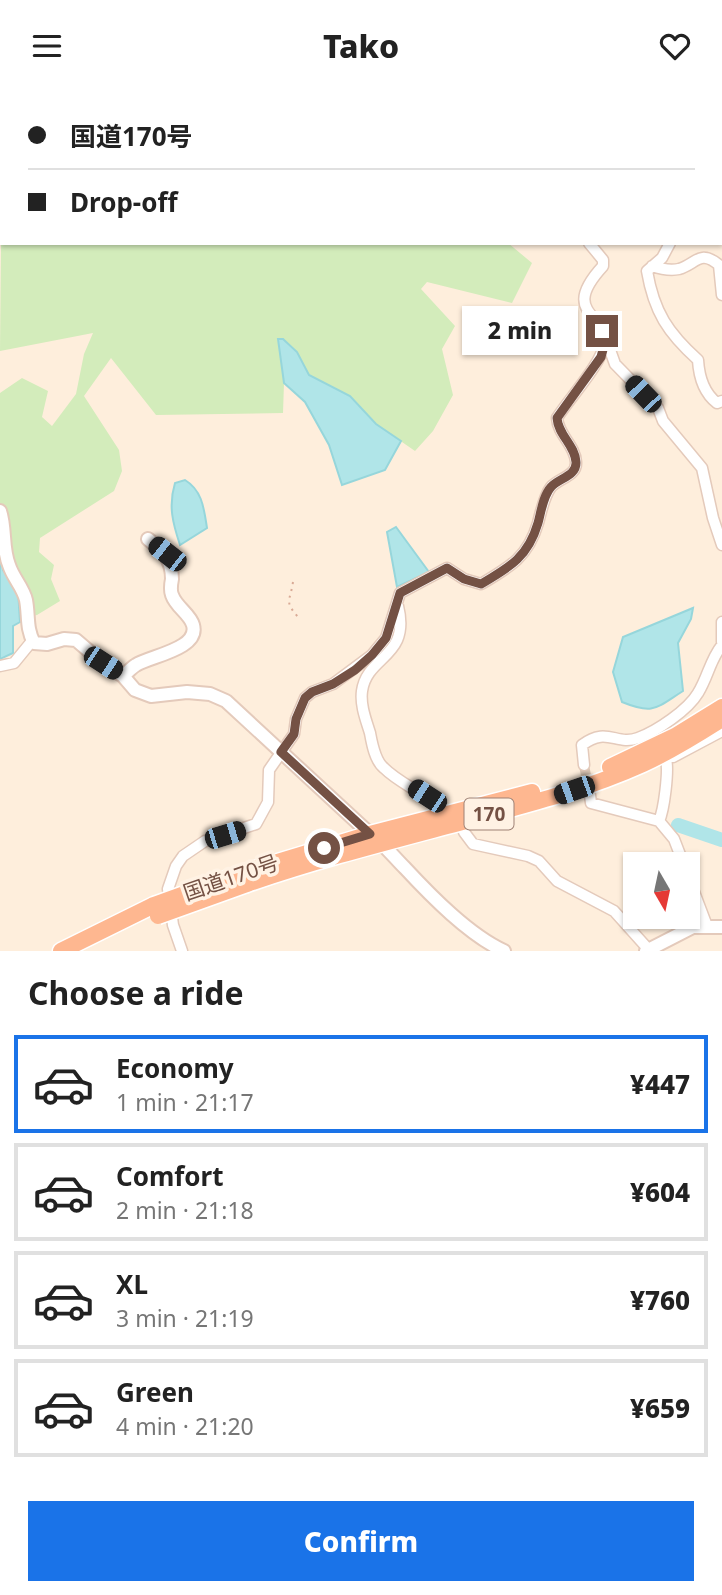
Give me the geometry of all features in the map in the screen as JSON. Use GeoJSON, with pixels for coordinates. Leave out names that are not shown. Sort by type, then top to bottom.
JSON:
{"type":"FeatureCollection","features":[{"type":"Feature","properties":{"kind":"highway","name":"国道170号"},"geometry":{"type":"LineString","coordinates":[[61,951],[156,910],[247,878],[612,767],[675,736],[722,707]]}},
{"type":"Feature","properties":{"kind":"highway","name":"国道170号"},"geometry":{"type":"LineString","coordinates":[[377,839],[553,797],[645,764],[722,719]]}},
{"type":"Feature","properties":{"kind":"highway","name":"国道170号"},"geometry":{"type":"LineString","coordinates":[[83,951],[156,910]]}},
{"type":"Feature","properties":{"kind":"street"},"geometry":{"type":"LineString","coordinates":[[182,951],[169,907],[168,889],[176,866],[194,847],[256,824],[268,802],[269,770],[294,734],[296,719],[305,698],[312,692],[333,684],[372,655],[386,638],[400,593],[447,568],[464,579],[481,584],[506,569],[525,552],[534,537],[551,487],[572,473],[577,464],[574,453],[558,428],[557,418],[601,357],[604,348],[602,331],[584,304],[592,278],[603,266],[603,260],[591,245]]}},
{"type":"Feature","properties":{"kind":"street"},"geometry":{"type":"LineString","coordinates":[[669,245],[662,258],[647,271],[650,288],[670,333],[698,361],[698,373],[713,400],[717,403],[722,401]]}},
{"type":"Feature","properties":{"kind":"street"},"geometry":{"type":"LineString","coordinates":[[652,266],[670,270],[684,267],[697,258],[713,260],[719,265],[722,295]]}},
{"type":"Feature","properties":{"kind":"street"},"geometry":{"type":"LineString","coordinates":[[604,348],[610,350],[615,365],[658,408],[663,421],[702,468],[722,545]]}},
{"type":"Feature","properties":{"kind":"street"},"geometry":{"type":"LineString","coordinates":[[0,511],[8,565],[22,588],[26,601],[27,631],[34,643]]}},
{"type":"Feature","properties":{"kind":"street"},"geometry":{"type":"LineString","coordinates":[[123,676],[136,665],[180,647],[190,640],[195,629],[171,593],[172,575],[167,554],[148,540]]}},
{"type":"Feature","properties":{"kind":"street"},"geometry":{"type":"LineString","coordinates":[[397,603],[401,627],[398,640],[364,682],[362,703],[371,738],[383,768],[427,796],[437,806]]}},
{"type":"Feature","properties":{"kind":"street"},"geometry":{"type":"LineString","coordinates":[[584,765],[582,745],[591,739],[601,735],[638,738],[680,713],[698,693],[711,660],[722,644],[722,622]]}},
{"type":"Feature","properties":{"kind":"street"},"geometry":{"type":"LineString","coordinates":[[0,666],[14,663],[32,641],[47,644],[64,639],[76,640],[123,676],[135,690],[151,696],[187,692],[210,694],[226,701],[377,839],[465,925],[504,951]]}},
{"type":"Feature","properties":{"kind":"street"},"geometry":{"type":"LineString","coordinates":[[645,764],[666,759],[722,731]]}},
{"type":"Feature","properties":{"kind":"street"},"geometry":{"type":"LineString","coordinates":[[659,821],[663,813],[668,775],[666,759]]}},
{"type":"Feature","properties":{"kind":"street"},"geometry":{"type":"LineString","coordinates":[[590,795],[591,803],[659,821],[674,839],[679,852]]}},
{"type":"Feature","properties":{"kind":"street"},"geometry":{"type":"LineString","coordinates":[[464,832],[473,844],[539,861],[557,881],[614,911],[648,951],[693,927],[722,927]]}},
{"type":"Feature","properties":{"kind":"street"},"geometry":{"type":"LineString","coordinates":[[700,908],[707,926]]}},
{"type":"Feature","properties":{"kind":"path"},"geometry":{"type":"LineString","coordinates":[[293,583],[288,602],[298,617]]}},
{"type":"Feature","properties":{"kind":"green space"},"geometry":{"type":"Polygon","coordinates":[[[1,245],[510,245],[532,263],[512,303],[427,282],[421,289],[455,326],[442,349],[453,395],[433,431],[415,451],[376,424],[350,396],[309,375],[297,352],[278,340],[284,383],[283,413],[156,415],[111,358],[84,396],[119,450],[122,471],[114,491],[40,538],[39,552],[54,565],[51,579],[60,601],[32,616],[25,581],[8,565],[0,511],[0,393],[22,378],[48,391],[42,417],[52,426],[76,394],[84,354],[93,333],[0,351],[1,245]]]}},
{"type":"Feature","properties":{"kind":"water"},"geometry":{"type":"Polygon","coordinates":[[[278,339],[283,339],[297,352],[309,375],[350,396],[376,424],[401,441],[385,470],[342,485],[329,445],[305,402],[284,383],[278,339]]]}},
{"type":"Feature","properties":{"kind":"water"},"geometry":{"type":"Polygon","coordinates":[[[185,480],[199,495],[207,528],[180,545],[173,522],[172,499],[175,483],[185,480]]]}},
{"type":"Feature","properties":{"kind":"water"},"geometry":{"type":"Polygon","coordinates":[[[396,527],[429,572],[397,587],[387,532],[396,527]]]}},
{"type":"Feature","properties":{"kind":"water"},"geometry":{"type":"Polygon","coordinates":[[[0,543],[3,570],[18,589],[20,622],[13,626],[13,653],[0,659],[0,543]]]}},
{"type":"Feature","properties":{"kind":"water"},"geometry":{"type":"Polygon","coordinates":[[[693,608],[691,619],[678,643],[683,691],[654,708],[641,708],[622,702],[613,672],[623,637],[693,608]]]}},
{"type":"Feature","properties":{"kind":"waterway"},"geometry":{"type":"LineString","coordinates":[[678,825],[722,840]]}},
{"type":"Feature","properties":{"kind":"tunnel"},"geometry":{"type":"LineString","coordinates":[[584,765],[589,791]]}},
{"type":"Feature","properties":{"kind":"route"},"geometry":{"type":"LineString","coordinates":[[324,848],[370,834],[281,752],[294,734],[300,707],[312,692],[333,684],[372,655],[386,638],[400,593],[447,568],[464,579],[481,584],[506,569],[525,552],[534,537],[551,487],[572,473],[577,464],[574,453],[558,428],[557,418],[601,357],[605,342],[602,331]]}}]}
